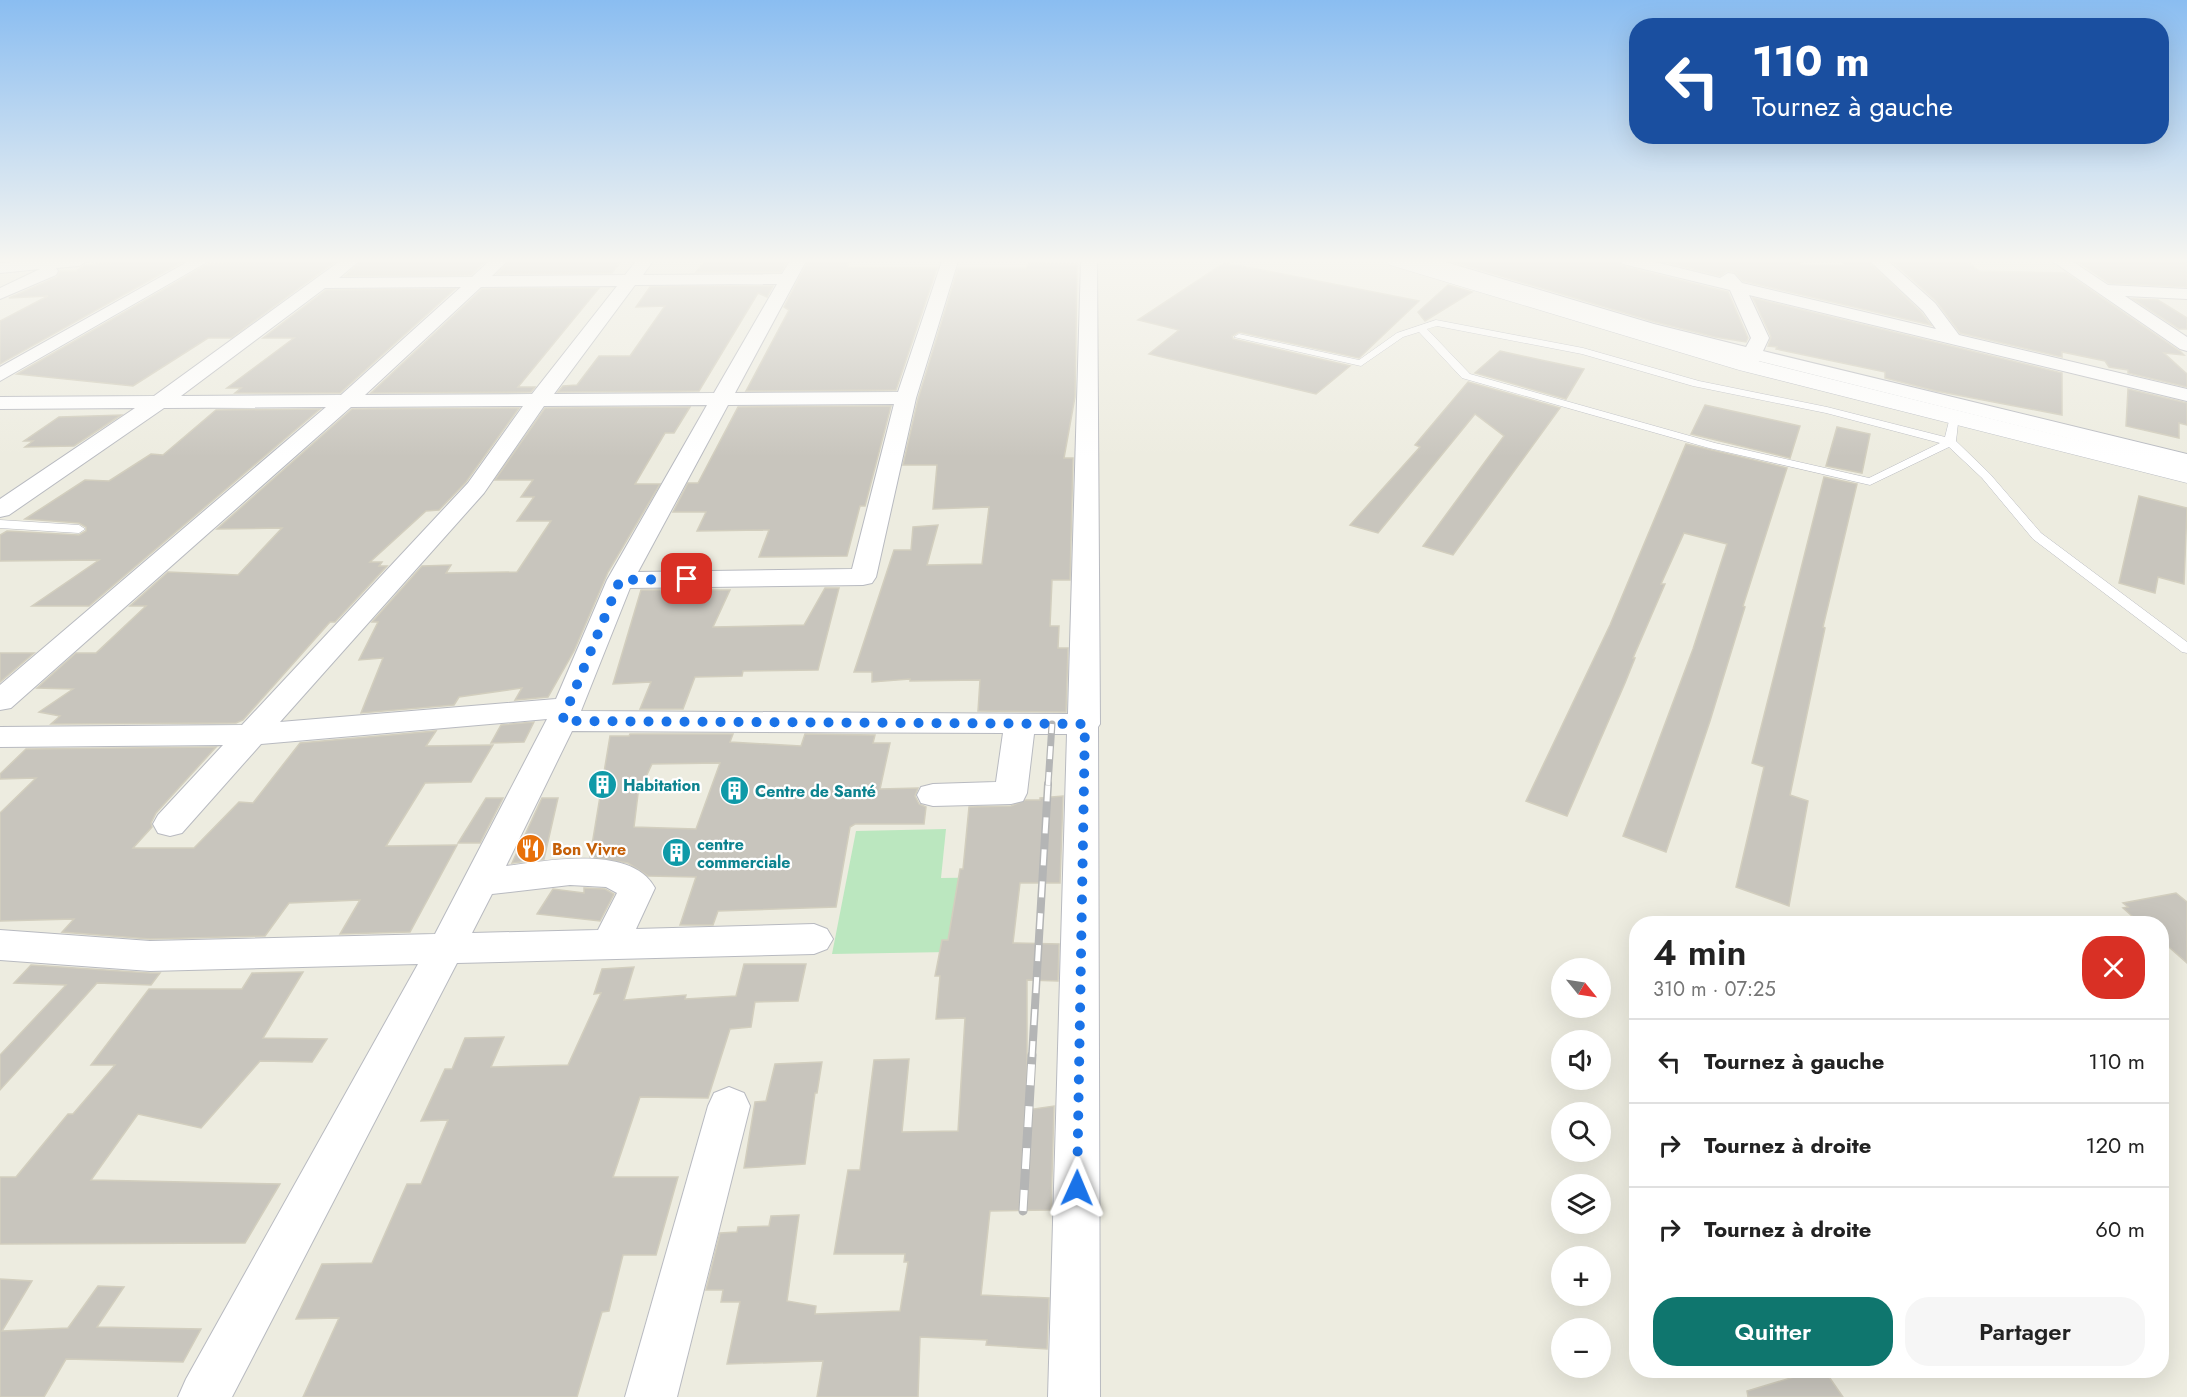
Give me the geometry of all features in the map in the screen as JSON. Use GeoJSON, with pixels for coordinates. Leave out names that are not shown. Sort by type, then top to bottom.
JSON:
{"type":"FeatureCollection","features":[{"type":"Feature","properties":{"kind":"main road"},"geometry":{"type":"LineString","coordinates":[[1632,326],[1955,417],[2187,476]]}},
{"type":"Feature","properties":{"kind":"street"},"geometry":{"type":"LineString","coordinates":[[0,375],[86,326]]}},
{"type":"Feature","properties":{"kind":"street"},"geometry":{"type":"LineString","coordinates":[[0,510],[159,402],[262,326]]}},
{"type":"Feature","properties":{"kind":"street"},"geometry":{"type":"LineString","coordinates":[[0,701],[345,402],[427,326]]}},
{"type":"Feature","properties":{"kind":"street"},"geometry":{"type":"LineString","coordinates":[[170,824],[476,488],[538,399],[594,326]]}},
{"type":"Feature","properties":{"kind":"street"},"geometry":{"type":"LineString","coordinates":[[204,1397],[446,948],[565,715],[620,580],[760,326]]}},
{"type":"Feature","properties":{"kind":"street"},"geometry":{"type":"LineString","coordinates":[[620,580],[863,577],[906,398],[929,326]]}},
{"type":"Feature","properties":{"kind":"street"},"geometry":{"type":"LineString","coordinates":[[1074,1397],[1085,724],[1088,326]]}},
{"type":"Feature","properties":{"kind":"street"},"geometry":{"type":"LineString","coordinates":[[1755,326],[1760,338],[1750,360],[2187,461]]}},
{"type":"Feature","properties":{"kind":"street"},"geometry":{"type":"LineString","coordinates":[[1900,326],[2187,395]]}},
{"type":"Feature","properties":{"kind":"street"},"geometry":{"type":"LineString","coordinates":[[1943,326],[1952,338]]}},
{"type":"Feature","properties":{"kind":"street"},"geometry":{"type":"LineString","coordinates":[[2158,326],[2187,345]]}},
{"type":"Feature","properties":{"kind":"street"},"geometry":{"type":"LineString","coordinates":[[0,403],[906,398]]}},
{"type":"Feature","properties":{"kind":"street"},"geometry":{"type":"LineString","coordinates":[[0,737],[249,735],[565,715],[1085,724]]}},
{"type":"Feature","properties":{"kind":"street"},"geometry":{"type":"LineString","coordinates":[[933,795],[1011,793],[1020,724]]}},
{"type":"Feature","properties":{"kind":"street"},"geometry":{"type":"LineString","coordinates":[[480,882],[570,872],[613,874],[637,888],[609,945]]}},
{"type":"Feature","properties":{"kind":"street"},"geometry":{"type":"LineString","coordinates":[[0,945],[150,956],[814,939]]}},
{"type":"Feature","properties":{"kind":"street"},"geometry":{"type":"LineString","coordinates":[[651,1397],[729,1106]]}},
{"type":"Feature","properties":{"kind":"lane"},"geometry":{"type":"LineString","coordinates":[[1239,337],[1361,363],[1400,335],[1426,326]]}},
{"type":"Feature","properties":{"kind":"lane"},"geometry":{"type":"LineString","coordinates":[[1453,326],[1583,351],[1697,384],[1827,410],[1950,442],[1986,476],[2037,536],[2187,649]]}},
{"type":"Feature","properties":{"kind":"lane"},"geometry":{"type":"LineString","coordinates":[[1421,328],[1466,376],[1713,446],[1870,482],[1950,442]]}},
{"type":"Feature","properties":{"kind":"lane"},"geometry":{"type":"LineString","coordinates":[[1950,442],[1955,417]]}},
{"type":"Feature","properties":{"kind":"lane"},"geometry":{"type":"LineString","coordinates":[[0,524],[78,529]]}},
{"type":"Feature","properties":{"kind":"green space"},"geometry":{"type":"Polygon","coordinates":[[[946,829],[941,878],[1011,877],[1007,951],[832,954],[856,831],[946,829]]]}},
{"type":"Feature","properties":{"kind":"building"},"geometry":{"type":"Polygon","coordinates":[[[0,326],[68,326],[0,364],[0,326]]]}},
{"type":"Feature","properties":{"kind":"building"},"geometry":{"type":"Polygon","coordinates":[[[100,326],[247,326],[231,338],[208,338],[133,386],[17,374],[100,326]]]}},
{"type":"Feature","properties":{"kind":"building"},"geometry":{"type":"Polygon","coordinates":[[[278,326],[414,326],[340,393],[235,393],[241,388],[227,388],[294,338],[263,338],[278,326]]]}},
{"type":"Feature","properties":{"kind":"building"},"geometry":{"type":"Polygon","coordinates":[[[442,326],[568,326],[518,387],[535,387],[531,392],[371,393],[442,326]]]}},
{"type":"Feature","properties":{"kind":"building"},"geometry":{"type":"Polygon","coordinates":[[[651,326],[738,326],[699,391],[558,392],[563,386],[577,385],[599,356],[630,356],[651,326]]]}},
{"type":"Feature","properties":{"kind":"building"},"geometry":{"type":"Polygon","coordinates":[[[780,326],[917,326],[896,390],[746,391],[780,326]]]}},
{"type":"Feature","properties":{"kind":"building"},"geometry":{"type":"Polygon","coordinates":[[[940,326],[1076,326],[1075,397],[1064,458],[1073,458],[1070,580],[1052,580],[1050,626],[1059,626],[1058,648],[1068,648],[1066,712],[978,711],[980,680],[910,681],[910,679],[872,682],[872,672],[854,672],[894,550],[911,550],[913,527],[938,525],[927,565],[982,564],[989,507],[933,509],[937,465],[903,465],[918,399],[940,326]]]}},
{"type":"Feature","properties":{"kind":"building"},"geometry":{"type":"Polygon","coordinates":[[[1163,326],[1392,326],[1359,358],[1239,332],[1232,336],[1233,339],[1350,366],[1316,394],[1149,354],[1179,330],[1163,326]]]}},
{"type":"Feature","properties":{"kind":"building"},"geometry":{"type":"Polygon","coordinates":[[[1672,326],[1743,326],[1748,338],[1746,342],[1672,326]]]}},
{"type":"Feature","properties":{"kind":"building"},"geometry":{"type":"Polygon","coordinates":[[[1766,326],[1869,326],[2062,373],[2062,415],[1936,391],[1885,378],[1885,372],[1776,349],[1777,347],[1768,346],[1771,337],[1766,326]]]}},
{"type":"Feature","properties":{"kind":"building"},"geometry":{"type":"Polygon","coordinates":[[[1955,326],[2143,326],[2184,355],[2164,353],[2187,374],[2187,387],[2128,373],[2128,370],[2109,367],[2105,361],[2062,352],[2062,357],[1960,333],[1955,326]]]}},
{"type":"Feature","properties":{"kind":"building"},"geometry":{"type":"Polygon","coordinates":[[[2175,326],[2187,326],[2187,329],[2175,326]]]}},
{"type":"Feature","properties":{"kind":"building"},"geometry":{"type":"Polygon","coordinates":[[[1500,351],[1584,369],[1566,399],[1475,373],[1500,351]]]}},
{"type":"Feature","properties":{"kind":"building"},"geometry":{"type":"Polygon","coordinates":[[[1468,382],[1560,408],[1453,555],[1423,546],[1504,436],[1475,414],[1378,533],[1350,525],[1420,447],[1415,445],[1468,382]]]}},
{"type":"Feature","properties":{"kind":"building"},"geometry":{"type":"Polygon","coordinates":[[[2128,389],[2187,403],[2187,425],[2179,423],[2179,438],[2126,426],[2128,389]]]}},
{"type":"Feature","properties":{"kind":"building"},"geometry":{"type":"Polygon","coordinates":[[[1705,405],[1800,426],[1790,458],[1691,434],[1705,405]]]}},
{"type":"Feature","properties":{"kind":"building"},"geometry":{"type":"Polygon","coordinates":[[[891,406],[865,506],[860,506],[847,556],[759,557],[769,530],[697,531],[706,512],[673,512],[688,483],[698,483],[738,407],[891,406]]]}},
{"type":"Feature","properties":{"kind":"building"},"geometry":{"type":"Polygon","coordinates":[[[690,407],[674,433],[665,433],[635,484],[660,484],[608,572],[574,651],[548,697],[515,700],[522,688],[459,697],[454,705],[361,713],[383,658],[359,660],[378,622],[372,622],[422,566],[451,565],[446,573],[517,572],[551,521],[517,521],[534,497],[521,497],[533,480],[495,480],[545,408],[690,407]]]}},
{"type":"Feature","properties":{"kind":"building"},"geometry":{"type":"Polygon","coordinates":[[[519,408],[466,482],[439,510],[426,511],[370,562],[382,562],[379,566],[387,566],[335,622],[330,622],[243,720],[236,723],[51,724],[60,716],[39,712],[73,689],[37,688],[76,653],[96,653],[146,606],[130,606],[168,572],[238,575],[282,528],[217,529],[352,409],[519,408]]]}},
{"type":"Feature","properties":{"kind":"building"},"geometry":{"type":"Polygon","coordinates":[[[320,409],[89,606],[32,606],[99,560],[0,561],[0,535],[7,531],[79,535],[86,531],[86,527],[79,523],[25,519],[85,480],[109,481],[151,454],[163,455],[216,410],[320,409]]]}},
{"type":"Feature","properties":{"kind":"building"},"geometry":{"type":"Polygon","coordinates":[[[121,415],[74,446],[25,447],[33,441],[24,441],[59,417],[121,415]]]}},
{"type":"Feature","properties":{"kind":"building"},"geometry":{"type":"Polygon","coordinates":[[[1837,427],[1870,434],[1862,473],[1826,466],[1837,427]]]}},
{"type":"Feature","properties":{"kind":"building"},"geometry":{"type":"Polygon","coordinates":[[[1686,444],[1787,468],[1743,606],[1745,607],[1710,721],[1666,852],[1623,836],[1693,649],[1727,544],[1684,533],[1661,584],[1665,584],[1633,658],[1635,658],[1625,683],[1567,816],[1526,801],[1610,625],[1686,444]]]}},
{"type":"Feature","properties":{"kind":"building"},"geometry":{"type":"Polygon","coordinates":[[[1824,477],[1857,484],[1823,627],[1825,628],[1790,795],[1808,801],[1789,906],[1736,887],[1764,767],[1752,763],[1824,477]]]}},
{"type":"Feature","properties":{"kind":"building"},"geometry":{"type":"Polygon","coordinates":[[[2139,496],[2187,508],[2184,584],[2158,577],[2155,593],[2119,583],[2139,496]]]}},
{"type":"Feature","properties":{"kind":"building"},"geometry":{"type":"Polygon","coordinates":[[[825,588],[839,588],[818,670],[743,671],[742,676],[695,677],[683,709],[640,709],[651,682],[613,684],[641,590],[730,590],[713,627],[804,625],[825,588]]]}},
{"type":"Feature","properties":{"kind":"building"},"geometry":{"type":"Polygon","coordinates":[[[0,653],[34,653],[0,682],[0,653]]]}},
{"type":"Feature","properties":{"kind":"building"},"geometry":{"type":"Polygon","coordinates":[[[534,722],[524,742],[491,743],[501,725],[534,722]]]}},
{"type":"Feature","properties":{"kind":"building"},"geometry":{"type":"Polygon","coordinates":[[[436,731],[426,746],[493,745],[471,782],[425,783],[386,846],[457,845],[410,932],[340,934],[360,900],[289,903],[265,936],[150,939],[62,932],[74,919],[0,921],[0,813],[36,778],[0,779],[0,774],[26,749],[216,747],[156,813],[151,823],[152,827],[133,848],[194,848],[239,802],[253,803],[300,743],[436,731]]]}},
{"type":"Feature","properties":{"kind":"building"},"geometry":{"type":"Polygon","coordinates":[[[630,734],[733,734],[730,742],[801,746],[805,734],[875,735],[873,743],[890,743],[880,789],[918,788],[915,796],[919,804],[926,807],[924,824],[855,824],[850,827],[836,907],[718,911],[713,925],[680,925],[696,877],[648,876],[628,863],[590,857],[610,736],[629,736],[630,734]],[[720,763],[652,764],[638,794],[634,827],[696,829],[720,763]]]}},
{"type":"Feature","properties":{"kind":"building"},"geometry":{"type":"Polygon","coordinates":[[[1063,796],[1060,883],[1020,883],[1013,943],[1059,944],[1058,981],[1027,980],[1027,1110],[1054,1106],[1051,1210],[990,1211],[981,1295],[1049,1298],[1047,1349],[986,1345],[987,1340],[920,1337],[918,1397],[817,1397],[823,1361],[727,1364],[740,1302],[721,1302],[723,1290],[706,1290],[720,1233],[737,1232],[738,1227],[769,1226],[771,1216],[799,1215],[787,1301],[816,1306],[815,1314],[900,1311],[908,1262],[904,1262],[905,1254],[834,1254],[848,1170],[860,1170],[874,1060],[909,1059],[902,1132],[958,1131],[965,1018],[936,1019],[940,976],[935,976],[942,940],[948,940],[960,869],[963,869],[969,807],[1011,806],[1026,800],[1063,796]]]}},
{"type":"Feature","properties":{"kind":"building"},"geometry":{"type":"Polygon","coordinates":[[[486,798],[503,798],[480,843],[458,843],[486,798]]]}},
{"type":"Feature","properties":{"kind":"building","name":"Bon Vivre"},"geometry":{"type":"Polygon","coordinates":[[[542,798],[558,798],[544,859],[512,863],[542,798]]]}},
{"type":"Feature","properties":{"kind":"building"},"geometry":{"type":"Polygon","coordinates":[[[584,888],[605,889],[614,894],[600,921],[537,914],[553,889],[584,893],[584,888]]]}},
{"type":"Feature","properties":{"kind":"building"},"geometry":{"type":"Polygon","coordinates":[[[2176,893],[2187,902],[2187,963],[2169,947],[2169,916],[2132,916],[2123,908],[2128,907],[2123,903],[2176,893]]]}},
{"type":"Feature","properties":{"kind":"building"},"geometry":{"type":"Polygon","coordinates":[[[744,964],[806,964],[798,1001],[755,1002],[751,1027],[730,1029],[708,1098],[640,1097],[613,1177],[678,1177],[656,1255],[623,1255],[609,1311],[602,1312],[577,1397],[303,1397],[339,1318],[296,1319],[322,1264],[372,1263],[407,1184],[421,1184],[448,1120],[421,1121],[445,1069],[452,1069],[465,1038],[504,1037],[491,1067],[568,1065],[601,993],[594,994],[602,969],[634,967],[624,1000],[686,995],[685,999],[736,996],[744,964]]]}},
{"type":"Feature","properties":{"kind":"building"},"geometry":{"type":"Polygon","coordinates":[[[31,965],[160,973],[151,985],[97,983],[0,1090],[0,1055],[66,985],[14,983],[31,965]]]}},
{"type":"Feature","properties":{"kind":"building"},"geometry":{"type":"Polygon","coordinates":[[[303,972],[263,1038],[327,1039],[312,1062],[260,1061],[201,1128],[138,1114],[91,1180],[280,1184],[245,1243],[0,1244],[0,1177],[16,1177],[68,1114],[73,1114],[115,1065],[91,1065],[149,989],[242,989],[252,973],[303,972]]]}},
{"type":"Feature","properties":{"kind":"building"},"geometry":{"type":"Polygon","coordinates":[[[822,1062],[817,1093],[815,1093],[805,1164],[744,1168],[755,1102],[766,1101],[775,1064],[822,1062]]]}},
{"type":"Feature","properties":{"kind":"building"},"geometry":{"type":"Polygon","coordinates":[[[0,1279],[32,1281],[2,1331],[68,1328],[98,1286],[124,1287],[97,1327],[201,1329],[183,1362],[66,1359],[44,1397],[0,1397],[0,1279]]]}},
{"type":"Feature","properties":{"kind":"building"},"geometry":{"type":"Polygon","coordinates":[[[1791,1378],[1830,1378],[1843,1397],[1748,1397],[1747,1391],[1791,1378]]]}},
{"type":"Feature","properties":{"kind":"railway"},"geometry":{"type":"LineString","coordinates":[[1048,785],[1052,724]]}},
{"type":"Feature","properties":{"kind":"railway"},"geometry":{"type":"LineString","coordinates":[[1032,1057],[1048,784]]}},
{"type":"Feature","properties":{"kind":"railway"},"geometry":{"type":"LineString","coordinates":[[1023,1211],[1032,1055]]}},
{"type":"Feature","properties":{"kind":"place","name":"Habitation"},"geometry":{"type":"Point","coordinates":[602,785]}},
{"type":"Feature","properties":{"kind":"place","name":"Centre de Santé"},"geometry":{"type":"Point","coordinates":[734,791]}},
{"type":"Feature","properties":{"kind":"place","name":"Bon Vivre"},"geometry":{"type":"Point","coordinates":[531,849]}},
{"type":"Feature","properties":{"kind":"place","name":"centre commerciale"},"geometry":{"type":"Point","coordinates":[676,853]}},
{"type":"Feature","properties":{"kind":"route"},"geometry":{"type":"LineString","coordinates":[[687,579],[620,580],[562,721],[1085,724],[1077,1188]]}}]}
